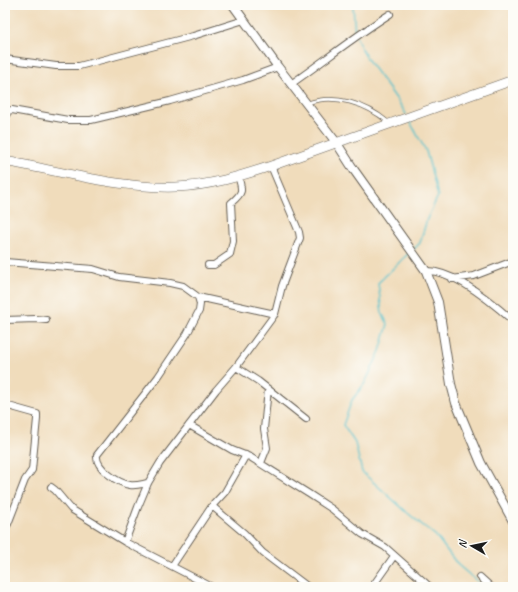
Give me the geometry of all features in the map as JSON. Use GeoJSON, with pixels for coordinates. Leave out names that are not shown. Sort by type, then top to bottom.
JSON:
{"type":"FeatureCollection","features":[{"type":"Feature","properties":{"kind":"main road"},"geometry":{"type":"LineString","coordinates":[[233,5],[290,84],[336,142],[407,246],[426,271],[438,302],[451,384],[456,404],[481,463],[513,521]]}},
{"type":"Feature","properties":{"kind":"main road"},"geometry":{"type":"LineString","coordinates":[[5,160],[113,181],[161,187],[193,185],[238,176],[271,166],[513,80]]}},
{"type":"Feature","properties":{"kind":"street"},"geometry":{"type":"LineString","coordinates":[[290,84],[320,64],[349,40],[390,14]]}},
{"type":"Feature","properties":{"kind":"street"},"geometry":{"type":"LineString","coordinates":[[5,59],[50,66],[79,66],[193,36],[244,20]]}},
{"type":"Feature","properties":{"kind":"street"},"geometry":{"type":"LineString","coordinates":[[5,118],[8,111],[12,110],[68,120],[91,120],[163,103],[243,80],[278,67]]}},
{"type":"Feature","properties":{"kind":"street"},"geometry":{"type":"LineString","coordinates":[[125,542],[148,483],[160,463],[216,390],[236,367],[275,314],[290,264],[298,244],[299,232],[271,166]]}},
{"type":"Feature","properties":{"kind":"street"},"geometry":{"type":"LineString","coordinates":[[208,266],[214,265],[230,254],[233,241],[231,203],[240,196],[242,189],[238,176]]}},
{"type":"Feature","properties":{"kind":"street"},"geometry":{"type":"LineString","coordinates":[[452,279],[474,276],[513,261]]}},
{"type":"Feature","properties":{"kind":"street"},"geometry":{"type":"LineString","coordinates":[[5,262],[93,269],[119,277],[170,283],[183,286],[198,297],[275,314]]}},
{"type":"Feature","properties":{"kind":"street"},"geometry":{"type":"LineString","coordinates":[[426,271],[437,272],[481,295],[513,321]]}},
{"type":"Feature","properties":{"kind":"street"},"geometry":{"type":"LineString","coordinates":[[148,483],[130,485],[122,482],[113,477],[99,464],[97,455],[158,377],[187,334],[199,311],[200,304],[198,297]]}},
{"type":"Feature","properties":{"kind":"street"},"geometry":{"type":"LineString","coordinates":[[5,320],[46,320]]}},
{"type":"Feature","properties":{"kind":"street"},"geometry":{"type":"LineString","coordinates":[[236,367],[268,389],[306,419]]}},
{"type":"Feature","properties":{"kind":"street"},"geometry":{"type":"LineString","coordinates":[[260,463],[267,448],[264,429],[268,389]]}},
{"type":"Feature","properties":{"kind":"street"},"geometry":{"type":"LineString","coordinates":[[5,405],[37,414],[32,470],[25,480],[8,524]]}},
{"type":"Feature","properties":{"kind":"street"},"geometry":{"type":"LineString","coordinates":[[189,425],[260,463],[332,509],[362,534],[385,547],[430,587]]}},
{"type":"Feature","properties":{"kind":"street"},"geometry":{"type":"LineString","coordinates":[[172,566],[212,506],[226,492],[246,456]]}},
{"type":"Feature","properties":{"kind":"street"},"geometry":{"type":"LineString","coordinates":[[51,488],[55,490],[71,509],[125,542],[212,587]]}},
{"type":"Feature","properties":{"kind":"street"},"geometry":{"type":"LineString","coordinates":[[212,506],[244,533],[263,553],[308,587]]}},
{"type":"Feature","properties":{"kind":"street"},"geometry":{"type":"LineString","coordinates":[[372,587],[394,556]]}},
{"type":"Feature","properties":{"kind":"street"},"geometry":{"type":"LineString","coordinates":[[480,577],[491,587]]}},
{"type":"Feature","properties":{"kind":"lane"},"geometry":{"type":"LineString","coordinates":[[306,104],[320,99],[342,101],[367,108],[390,123]]}},
{"type":"Feature","properties":{"kind":"waterway"},"geometry":{"type":"LineString","coordinates":[[353,5],[355,35]]}},
{"type":"Feature","properties":{"kind":"waterway"},"geometry":{"type":"LineString","coordinates":[[357,38],[367,58],[406,114]]}},
{"type":"Feature","properties":{"kind":"waterway"},"geometry":{"type":"LineString","coordinates":[[409,120],[426,151],[438,196],[427,219],[420,243],[414,249]]}},
{"type":"Feature","properties":{"kind":"waterway"},"geometry":{"type":"LineString","coordinates":[[410,252],[378,283],[382,313],[388,324],[380,351],[365,383],[352,400],[343,425],[355,443],[362,472],[436,536],[458,565],[484,587]]}}]}
